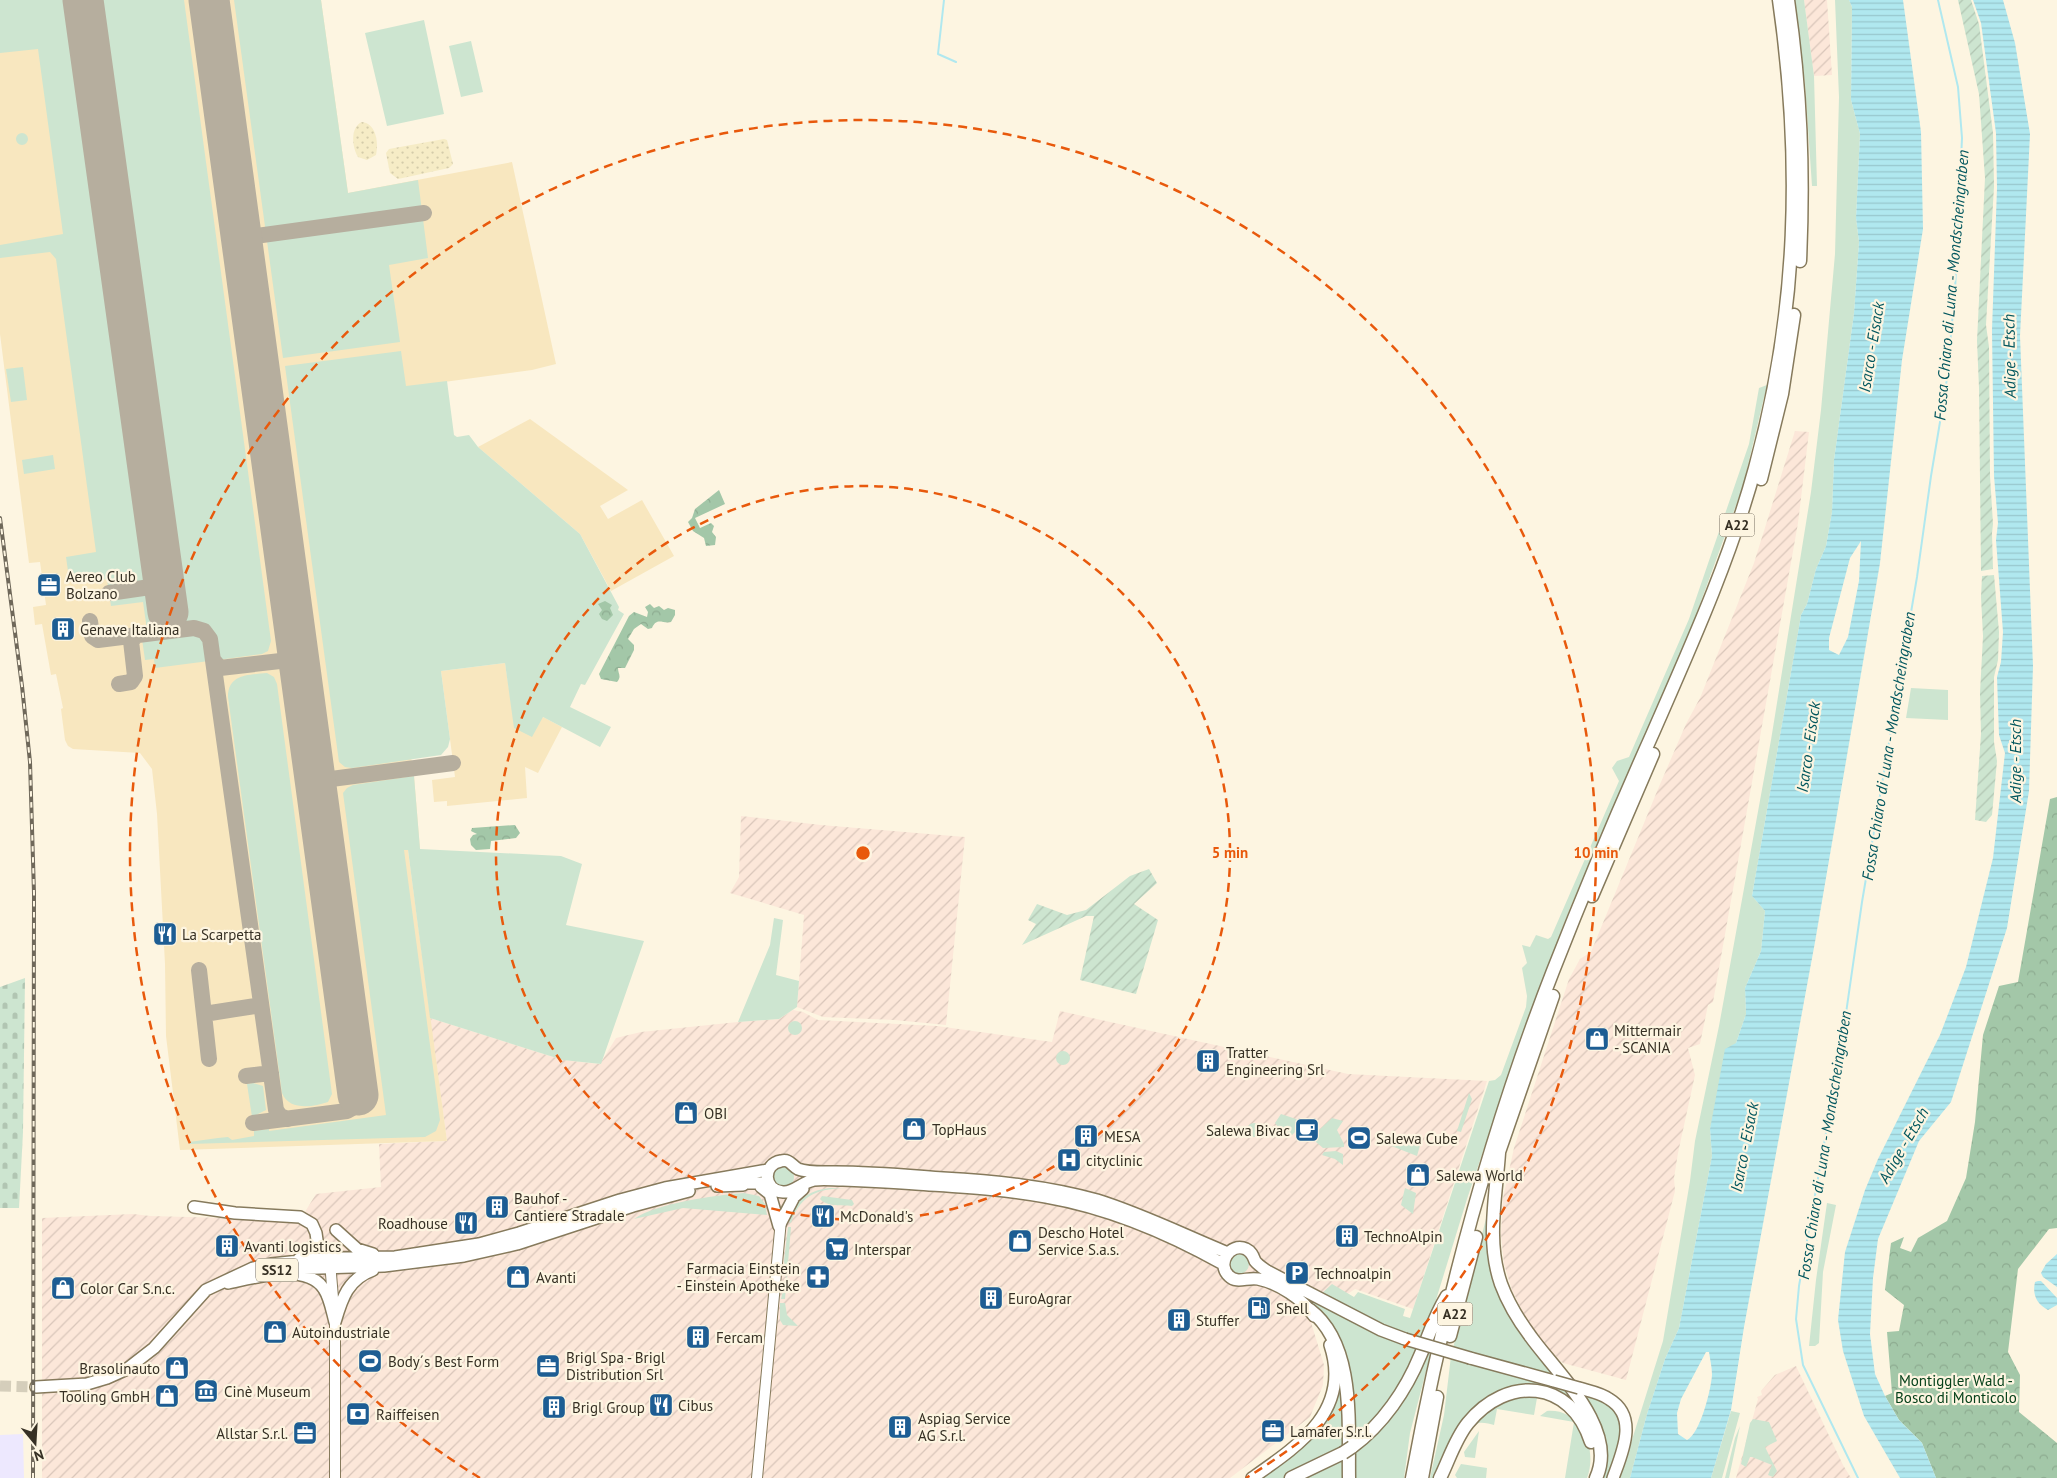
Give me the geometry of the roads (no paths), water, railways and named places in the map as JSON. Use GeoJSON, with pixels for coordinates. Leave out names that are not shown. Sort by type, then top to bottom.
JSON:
{"type":"FeatureCollection","features":[{"type":"Feature","properties":{"kind":"highway","name":"A22"},"geometry":{"type":"LineString","coordinates":[[1412,1478],[1452,1287],[1503,1110],[1551,974],[1726,560],[1755,469],[1773,393],[1781,348],[1791,259],[1794,169],[1792,112],[1779,0]]}},
{"type":"Feature","properties":{"kind":"highway","name":"A22"},"geometry":{"type":"LineString","coordinates":[[1422,1478],[1440,1383],[1462,1287],[1499,1153],[1560,977],[1734,562],[1752,510],[1772,439],[1792,333],[1802,209],[1801,113],[1796,51],[1788,0]]}},
{"type":"Feature","properties":{"kind":"highway"},"geometry":{"type":"LineString","coordinates":[[1499,1153],[1492,1241],[1501,1283],[1519,1320],[1580,1397],[1592,1420],[1598,1440],[1600,1459],[1596,1478]]}},
{"type":"Feature","properties":{"kind":"highway"},"geometry":{"type":"LineString","coordinates":[[1291,1478],[1348,1450],[1390,1409],[1407,1384],[1420,1356],[1435,1315],[1452,1287]]}},
{"type":"Feature","properties":{"kind":"highway"},"geometry":{"type":"LineString","coordinates":[[1310,1310],[1326,1327],[1337,1348],[1343,1370],[1346,1391],[1350,1478]]}},
{"type":"Feature","properties":{"kind":"highway"},"geometry":{"type":"LineString","coordinates":[[1440,1478],[1458,1438],[1467,1424],[1494,1399],[1519,1390],[1551,1395],[1570,1407],[1579,1417],[1592,1448],[1593,1459],[1589,1478]]}},
{"type":"Feature","properties":{"kind":"main road"},"geometry":{"type":"LineString","coordinates":[[335,1322],[344,1292],[355,1279],[388,1262],[487,1242],[551,1224],[620,1200],[665,1188],[768,1170],[774,1163],[782,1160],[791,1162],[798,1169],[817,1172],[864,1172],[987,1181],[1057,1191],[1095,1200],[1135,1213],[1225,1258]]}},
{"type":"Feature","properties":{"kind":"main road"},"geometry":{"type":"LineString","coordinates":[[757,1478],[779,1226],[785,1204],[799,1178],[798,1169]]}},
{"type":"Feature","properties":{"kind":"main road"},"geometry":{"type":"LineString","coordinates":[[768,1170],[779,1226]]}},
{"type":"Feature","properties":{"kind":"main road"},"geometry":{"type":"LineString","coordinates":[[271,1264],[334,1265],[440,1260],[499,1248],[678,1193],[740,1182],[770,1186],[781,1192],[814,1180],[959,1187],[1016,1192],[1054,1198],[1096,1209],[1137,1223],[1200,1251],[1225,1258]]}},
{"type":"Feature","properties":{"kind":"main road"},"geometry":{"type":"LineString","coordinates":[[779,1226],[794,1197],[802,1190],[833,1180]]}},
{"type":"Feature","properties":{"kind":"main road"},"geometry":{"type":"LineString","coordinates":[[718,1186],[758,1186],[764,1189],[770,1194],[779,1226]]}},
{"type":"Feature","properties":{"kind":"main road"},"geometry":{"type":"LineString","coordinates":[[194,1207],[235,1213],[294,1216],[306,1219],[312,1224],[317,1240],[310,1253],[295,1260],[271,1264]]}},
{"type":"Feature","properties":{"kind":"main road"},"geometry":{"type":"LineString","coordinates":[[336,1230],[357,1249],[388,1262]]}},
{"type":"Feature","properties":{"kind":"main road"},"geometry":{"type":"LineString","coordinates":[[1252,1478],[1292,1450],[1319,1422],[1330,1403],[1335,1380],[1334,1358],[1324,1331],[1310,1310],[1287,1292],[1274,1285],[1258,1279],[1236,1280],[1225,1271],[1225,1258],[1234,1249],[1246,1249],[1251,1252],[1256,1262],[1282,1280],[1381,1330],[1405,1339],[1579,1388],[1608,1398],[1620,1408],[1626,1421],[1627,1431],[1613,1478]]}},
{"type":"Feature","properties":{"kind":"main road"},"geometry":{"type":"LineString","coordinates":[[1249,1278],[1256,1262]]}},
{"type":"Feature","properties":{"kind":"main road","name":"SS12"},"geometry":{"type":"LineString","coordinates":[[36,1386],[86,1384],[107,1378],[127,1369],[154,1348],[199,1296],[210,1287],[239,1272],[271,1264]]}},
{"type":"Feature","properties":{"kind":"main road"},"geometry":{"type":"LineString","coordinates":[[334,1265],[335,1478]]}},
{"type":"Feature","properties":{"kind":"main road","name":"SS12"},"geometry":{"type":"LineString","coordinates":[[195,1302],[226,1283],[266,1271],[334,1265]]}},
{"type":"Feature","properties":{"kind":"main road"},"geometry":{"type":"LineString","coordinates":[[226,1283],[276,1274],[306,1275],[324,1289],[335,1322]]}},
{"type":"Feature","properties":{"kind":"water","name":"Isarco - Eisack"},"geometry":{"type":"Polygon","coordinates":[[[1849,0],[1903,0],[1921,132],[1923,229],[1902,360],[1880,563],[1815,942],[1744,1327],[1731,1410],[1711,1478],[1630,1478],[1647,1414],[1665,1359],[1679,1328],[1712,1156],[1710,1129],[1725,1049],[1736,1043],[1746,1014],[1745,988],[1761,951],[1765,911],[1752,896],[1801,615],[1807,604],[1816,569],[1826,546],[1832,512],[1834,460],[1854,313],[1859,242],[1856,218],[1860,134],[1851,100],[1852,7],[1849,0]],[[1861,541],[1850,558],[1829,638],[1829,650],[1839,655],[1848,637],[1859,581],[1861,541]],[[1706,1352],[1681,1399],[1677,1413],[1678,1434],[1687,1440],[1692,1436],[1700,1421],[1710,1391],[1712,1369],[1709,1352],[1706,1352]]]}},
{"type":"Feature","properties":{"kind":"water","name":"Adige - Etsch"},"geometry":{"type":"Polygon","coordinates":[[[1973,0],[2003,0],[2015,43],[2030,134],[2020,336],[2033,666],[2029,791],[2007,928],[1951,1102],[1919,1141],[1878,1239],[1873,1278],[1870,1334],[1875,1374],[1899,1420],[1922,1443],[1936,1478],[1900,1478],[1864,1416],[1843,1351],[1838,1320],[1845,1252],[1865,1190],[1878,1159],[1940,1035],[1966,967],[1993,858],[2005,753],[1999,735],[1997,677],[2001,662],[2003,632],[1996,540],[1998,523],[1994,476],[1992,330],[1997,188],[1996,133],[1981,23],[1973,0]]]}},
{"type":"Feature","properties":{"kind":"water"},"geometry":{"type":"Polygon","coordinates":[[[2057,1254],[2057,1287],[2043,1277],[2041,1273],[2046,1264],[2057,1254]]]}},
{"type":"Feature","properties":{"kind":"water"},"geometry":{"type":"Polygon","coordinates":[[[2041,1281],[2057,1298],[2057,1305],[2048,1310],[2038,1302],[2035,1295],[2035,1282],[2041,1281]]]}},
{"type":"Feature","properties":{"kind":"waterway"},"geometry":{"type":"LineString","coordinates":[[944,0],[938,54],[956,62]]}},
{"type":"Feature","properties":{"kind":"waterway","name":"Fossa Chiaro di Luna - Mondscheingraben"},"geometry":{"type":"LineString","coordinates":[[1858,1478],[1803,1365],[1796,1319],[1799,1286],[1841,1048],[1862,902],[1917,577],[1946,386],[1955,291],[1962,138],[1958,87],[1938,0]]}},
{"type":"Feature","properties":{"kind":"tunnel"},"geometry":{"type":"LineString","coordinates":[[0,1386],[36,1387]]}},
{"type":"Feature","properties":{"kind":"railway"},"geometry":{"type":"LineString","coordinates":[[0,518],[30,762],[34,893],[33,1478]]}},
{"type":"Feature","properties":{"kind":"place","name":"Aereo Club Bolzano"},"geometry":{"type":"Point","coordinates":[49,585]}},
{"type":"Feature","properties":{"kind":"place","name":"Genave Italiana"},"geometry":{"type":"Point","coordinates":[63,629]}},
{"type":"Feature","properties":{"kind":"place","name":"La Scarpetta"},"geometry":{"type":"Point","coordinates":[165,934]}},
{"type":"Feature","properties":{"kind":"place","name":"Mittermair - SCANIA"},"geometry":{"type":"Point","coordinates":[1597,1039]}},
{"type":"Feature","properties":{"kind":"place","name":"Tratter Engineering Srl"},"geometry":{"type":"Point","coordinates":[1208,1061]}},
{"type":"Feature","properties":{"kind":"place","name":"OBI"},"geometry":{"type":"Point","coordinates":[686,1113]}},
{"type":"Feature","properties":{"kind":"place","name":"TopHaus"},"geometry":{"type":"Point","coordinates":[914,1129]}},
{"type":"Feature","properties":{"kind":"place","name":"Salewa Bivac"},"geometry":{"type":"Point","coordinates":[1307,1130]}},
{"type":"Feature","properties":{"kind":"place","name":"MESA"},"geometry":{"type":"Point","coordinates":[1086,1136]}},
{"type":"Feature","properties":{"kind":"place","name":"Salewa Cube"},"geometry":{"type":"Point","coordinates":[1359,1138]}},
{"type":"Feature","properties":{"kind":"place","name":"cityclinic"},"geometry":{"type":"Point","coordinates":[1069,1160]}},
{"type":"Feature","properties":{"kind":"place","name":"Salewa World"},"geometry":{"type":"Point","coordinates":[1418,1175]}},
{"type":"Feature","properties":{"kind":"place","name":"Bauhof - Cantiere Stradale"},"geometry":{"type":"Point","coordinates":[497,1207]}},
{"type":"Feature","properties":{"kind":"place","name":"McDonald's"},"geometry":{"type":"Point","coordinates":[823,1216]}},
{"type":"Feature","properties":{"kind":"place","name":"Roadhouse"},"geometry":{"type":"Point","coordinates":[466,1223]}},
{"type":"Feature","properties":{"kind":"place","name":"TechnoAlpin"},"geometry":{"type":"Point","coordinates":[1347,1236]}},
{"type":"Feature","properties":{"kind":"place","name":"Descho Hotel Service S.a.s."},"geometry":{"type":"Point","coordinates":[1020,1241]}},
{"type":"Feature","properties":{"kind":"place","name":"Avanti logistics"},"geometry":{"type":"Point","coordinates":[227,1246]}},
{"type":"Feature","properties":{"kind":"place","name":"Interspar"},"geometry":{"type":"Point","coordinates":[837,1249]}},
{"type":"Feature","properties":{"kind":"place","name":"Technoalpin"},"geometry":{"type":"Point","coordinates":[1297,1273]}},
{"type":"Feature","properties":{"kind":"place","name":"Avanti"},"geometry":{"type":"Point","coordinates":[518,1277]}},
{"type":"Feature","properties":{"kind":"place","name":"Farmacia Einstein - Einstein Apotheke"},"geometry":{"type":"Point","coordinates":[818,1277]}},
{"type":"Feature","properties":{"kind":"place","name":"Color Car S.n.c."},"geometry":{"type":"Point","coordinates":[63,1288]}},
{"type":"Feature","properties":{"kind":"place","name":"EuroAgrar"},"geometry":{"type":"Point","coordinates":[991,1298]}},
{"type":"Feature","properties":{"kind":"place","name":"Shell"},"geometry":{"type":"Point","coordinates":[1259,1308]}},
{"type":"Feature","properties":{"kind":"place","name":"Stuffer"},"geometry":{"type":"Point","coordinates":[1179,1320]}},
{"type":"Feature","properties":{"kind":"place","name":"Autoindustriale"},"geometry":{"type":"Point","coordinates":[275,1332]}},
{"type":"Feature","properties":{"kind":"place","name":"Fercam"},"geometry":{"type":"Point","coordinates":[698,1337]}},
{"type":"Feature","properties":{"kind":"place","name":"Body´s Best Form"},"geometry":{"type":"Point","coordinates":[370,1361]}},
{"type":"Feature","properties":{"kind":"place","name":"Brigl Spa - Brigl Distribution Srl"},"geometry":{"type":"Point","coordinates":[548,1366]}},
{"type":"Feature","properties":{"kind":"place","name":"Brasolinauto"},"geometry":{"type":"Point","coordinates":[177,1368]}},
{"type":"Feature","properties":{"kind":"place","name":"Cinè Museum"},"geometry":{"type":"Point","coordinates":[206,1391]}},
{"type":"Feature","properties":{"kind":"place","name":"Tooling GmbH"},"geometry":{"type":"Point","coordinates":[167,1396]}},
{"type":"Feature","properties":{"kind":"place","name":"Cibus"},"geometry":{"type":"Point","coordinates":[661,1405]}},
{"type":"Feature","properties":{"kind":"place","name":"Brigl Group"},"geometry":{"type":"Point","coordinates":[554,1407]}},
{"type":"Feature","properties":{"kind":"place","name":"Raiffeisen"},"geometry":{"type":"Point","coordinates":[358,1414]}},
{"type":"Feature","properties":{"kind":"place","name":"Aspiag Service AG S.r.l."},"geometry":{"type":"Point","coordinates":[900,1427]}},
{"type":"Feature","properties":{"kind":"place","name":"Lamafer S.r.l."},"geometry":{"type":"Point","coordinates":[1273,1431]}},
{"type":"Feature","properties":{"kind":"place","name":"Allstar S.r.l."},"geometry":{"type":"Point","coordinates":[305,1433]}},
{"type":"Feature","properties":{"kind":"park label","name":"Montiggler Wald - Bosco di Monticolo"},"geometry":{"type":"Point","coordinates":[1956,1388]}}]}
